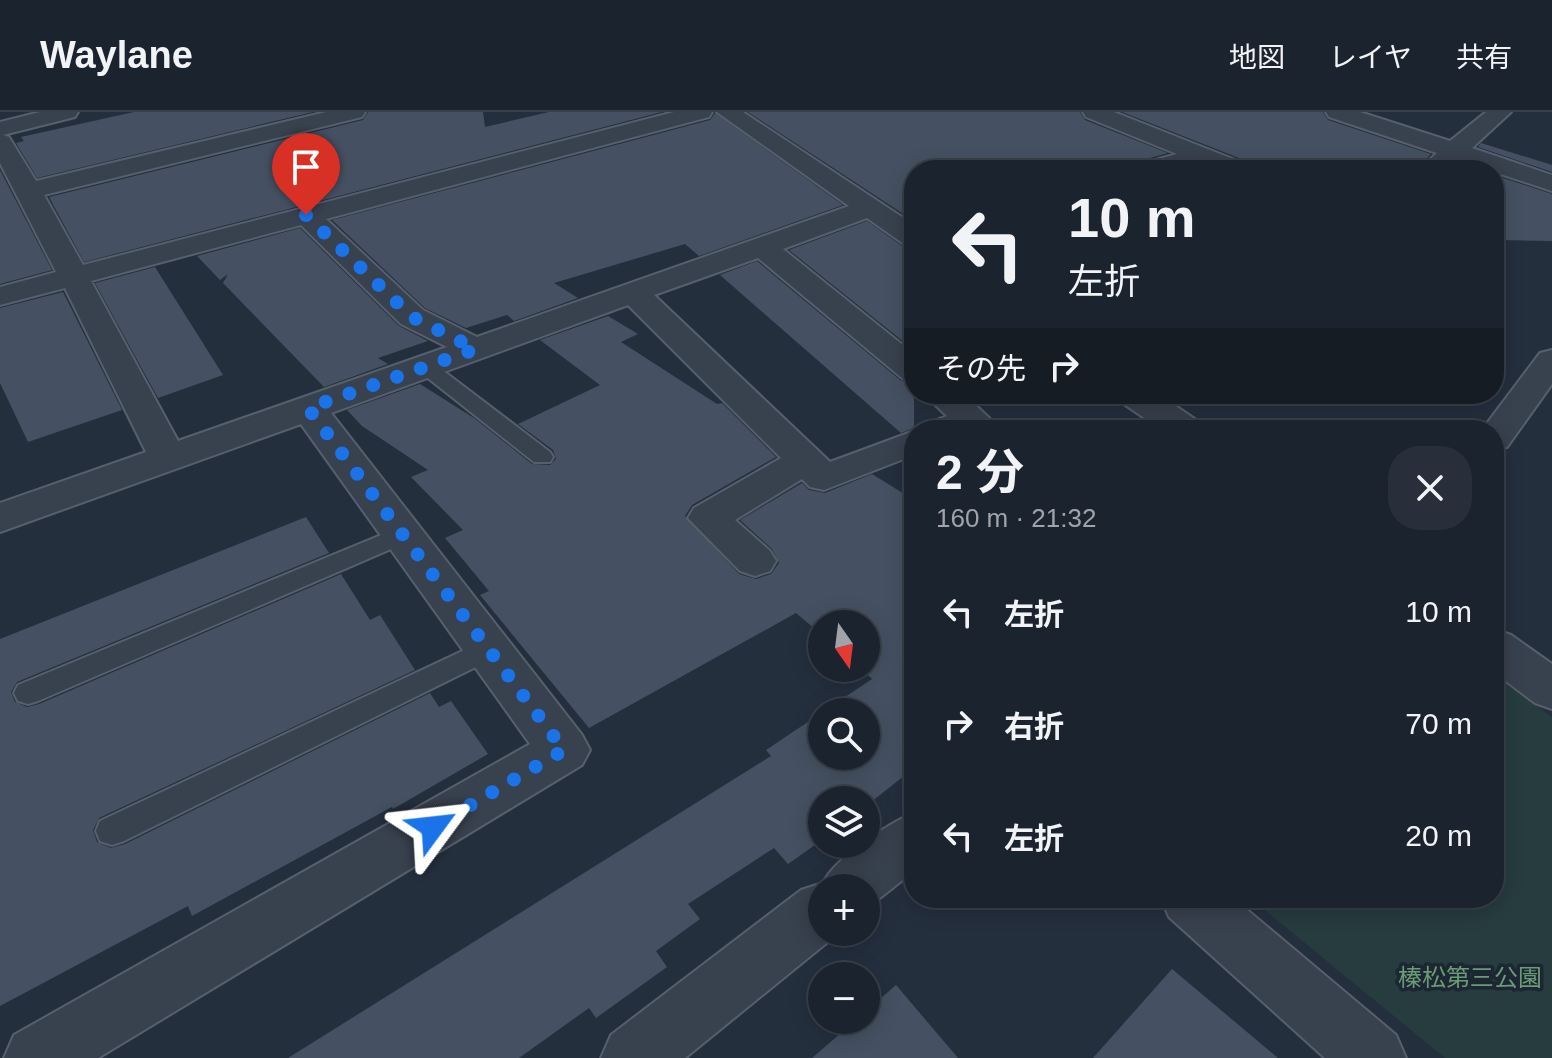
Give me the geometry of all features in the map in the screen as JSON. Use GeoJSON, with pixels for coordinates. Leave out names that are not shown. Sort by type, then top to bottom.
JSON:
{"type":"FeatureCollection","features":[{"type":"Feature","properties":{"kind":"street"},"geometry":{"type":"LineString","coordinates":[[67,112],[3,128],[29,191],[168,457]]}},
{"type":"Feature","properties":{"kind":"street"},"geometry":{"type":"LineString","coordinates":[[29,191],[354,112]]}},
{"type":"Feature","properties":{"kind":"street"},"geometry":{"type":"LineString","coordinates":[[0,296],[701,112]]}},
{"type":"Feature","properties":{"kind":"street"},"geometry":{"type":"LineString","coordinates":[[728,112],[904,229]]}},
{"type":"Feature","properties":{"kind":"street"},"geometry":{"type":"LineString","coordinates":[[1094,112],[1214,160]]}},
{"type":"Feature","properties":{"kind":"street"},"geometry":{"type":"LineString","coordinates":[[1337,112],[1481,160]]}},
{"type":"Feature","properties":{"kind":"street"},"geometry":{"type":"LineString","coordinates":[[1443,160],[1500,112]]}},
{"type":"Feature","properties":{"kind":"street"},"geometry":{"type":"LineString","coordinates":[[1183,160],[1202,155]]}},
{"type":"Feature","properties":{"kind":"street"},"geometry":{"type":"LineString","coordinates":[[1504,167],[1552,183]]}},
{"type":"Feature","properties":{"kind":"street"},"geometry":{"type":"LineString","coordinates":[[0,518],[870,208]]}},
{"type":"Feature","properties":{"kind":"street"},"geometry":{"type":"LineString","coordinates":[[306,215],[412,317],[476,349]]}},
{"type":"Feature","properties":{"kind":"street"},"geometry":{"type":"LineString","coordinates":[[763,247],[904,363]]}},
{"type":"Feature","properties":{"kind":"street"},"geometry":{"type":"LineString","coordinates":[[634,293],[824,478],[904,446]]}},
{"type":"Feature","properties":{"kind":"street"},"geometry":{"type":"LineString","coordinates":[[1504,426],[1549,368]]}},
{"type":"Feature","properties":{"kind":"street"},"geometry":{"type":"LineString","coordinates":[[954,404],[972,419],[969,420]]}},
{"type":"Feature","properties":{"kind":"street"},"geometry":{"type":"LineString","coordinates":[[1156,404],[1174,420]]}},
{"type":"Feature","properties":{"kind":"street"},"geometry":{"type":"LineString","coordinates":[[37,1058],[564,750],[308,408]]}},
{"type":"Feature","properties":{"kind":"street"},"geometry":{"type":"LineString","coordinates":[[755,561],[708,518],[806,460]]}},
{"type":"Feature","properties":{"kind":"street"},"geometry":{"type":"LineString","coordinates":[[1504,654],[1552,690]]}},
{"type":"Feature","properties":{"kind":"street"},"geometry":{"type":"LineString","coordinates":[[868,874],[904,846]]}},
{"type":"Feature","properties":{"kind":"street"},"geometry":{"type":"LineString","coordinates":[[1201,908],[1373,1058]]}},
{"type":"Feature","properties":{"kind":"street"},"geometry":{"type":"LineString","coordinates":[[634,1058],[808,921]]}},
{"type":"Feature","properties":{"kind":"lane"},"geometry":{"type":"LineString","coordinates":[[426,367],[542,457]]}},
{"type":"Feature","properties":{"kind":"lane"},"geometry":{"type":"LineString","coordinates":[[28,693],[403,534]]}},
{"type":"Feature","properties":{"kind":"lane"},"geometry":{"type":"LineString","coordinates":[[112,831],[488,649]]}},
{"type":"Feature","properties":{"kind":"green space","name":"榛松第三公園"},"geometry":{"type":"Polygon","coordinates":[[[1504,682],[1552,717],[1552,1058],[1445,1058],[1262,908],[1504,908],[1504,682]]]}},
{"type":"Feature","properties":{"kind":"building"},"geometry":{"type":"Polygon","coordinates":[[[134,112],[313,112],[37,178],[16,143],[24,141],[21,137],[134,112]]]}},
{"type":"Feature","properties":{"kind":"building"},"geometry":{"type":"Polygon","coordinates":[[[368,112],[483,112],[485,127],[549,112],[662,112],[84,262],[49,197],[363,120],[368,112]]]}},
{"type":"Feature","properties":{"kind":"building"},"geometry":{"type":"Polygon","coordinates":[[[748,112],[1080,112],[1085,120],[1168,153],[1143,160],[904,160],[904,214],[748,112]]]}},
{"type":"Feature","properties":{"kind":"building"},"geometry":{"type":"Polygon","coordinates":[[[1122,112],[1323,112],[1328,120],[1431,154],[1425,160],[1244,160],[1122,112]]]}},
{"type":"Feature","properties":{"kind":"building"},"geometry":{"type":"Polygon","coordinates":[[[715,113],[843,205],[699,256],[685,244],[554,283],[578,298],[514,321],[507,315],[466,328],[425,308],[332,220],[710,120],[715,113]]]}},
{"type":"Feature","properties":{"kind":"building"},"geometry":{"type":"Polygon","coordinates":[[[1481,143],[1552,165],[1552,172],[1478,147],[1481,143]]]}},
{"type":"Feature","properties":{"kind":"building"},"geometry":{"type":"Polygon","coordinates":[[[0,170],[52,270],[0,284],[0,170]]]}},
{"type":"Feature","properties":{"kind":"building"},"geometry":{"type":"Polygon","coordinates":[[[1504,178],[1552,194],[1552,241],[1504,240],[1504,178]]]}},
{"type":"Feature","properties":{"kind":"building"},"geometry":{"type":"Polygon","coordinates":[[[867,221],[904,247],[904,342],[789,250],[867,221]]]}},
{"type":"Feature","properties":{"kind":"building"},"geometry":{"type":"Polygon","coordinates":[[[300,228],[399,326],[428,341],[378,358],[388,364],[324,387],[223,283],[228,274],[220,280],[197,256],[300,228]]]}},
{"type":"Feature","properties":{"kind":"building"},"geometry":{"type":"Polygon","coordinates":[[[757,261],[904,381],[904,404],[914,404],[914,420],[904,420],[904,432],[901,433],[720,275],[757,261]]]}},
{"type":"Feature","properties":{"kind":"building"},"geometry":{"type":"Polygon","coordinates":[[[155,267],[223,375],[158,398],[95,283],[155,267]]]}},
{"type":"Feature","properties":{"kind":"building"},"geometry":{"type":"Polygon","coordinates":[[[63,292],[122,410],[28,442],[0,383],[0,308],[63,292]]]}},
{"type":"Feature","properties":{"kind":"building"},"geometry":{"type":"Polygon","coordinates":[[[608,316],[638,334],[621,342],[717,404],[722,403],[776,457],[692,505],[685,516],[739,574],[756,579],[771,574],[779,563],[772,549],[740,520],[802,483],[809,490],[825,493],[872,474],[904,494],[904,776],[880,795],[880,786],[808,786],[808,850],[788,864],[774,848],[688,904],[700,919],[656,951],[667,967],[596,1018],[589,1008],[519,1058],[288,1058],[771,756],[766,750],[808,722],[808,770],[880,770],[880,698],[844,698],[868,682],[880,682],[880,610],[808,610],[808,623],[796,613],[589,728],[480,595],[489,591],[445,538],[463,530],[411,477],[428,470],[362,426],[347,410],[420,384],[474,418],[532,464],[550,465],[556,459],[553,450],[518,424],[600,385],[540,340],[608,316]]]}},
{"type":"Feature","properties":{"kind":"building"},"geometry":{"type":"Polygon","coordinates":[[[306,517],[329,553],[17,682],[11,692],[15,702],[27,707],[39,704],[341,574],[370,620],[380,615],[415,670],[99,818],[93,830],[97,842],[111,848],[125,844],[430,693],[439,707],[451,701],[488,754],[393,809],[192,916],[188,906],[0,1006],[0,639],[306,517]]]}},
{"type":"Feature","properties":{"kind":"building"},"geometry":{"type":"Polygon","coordinates":[[[1172,969],[1278,1058],[1093,1058],[1172,969]]]}},
{"type":"Feature","properties":{"kind":"building"},"geometry":{"type":"Polygon","coordinates":[[[896,985],[958,1058],[812,1058],[840,1034],[880,1034],[880,999],[896,985]]]}},
{"type":"Feature","properties":{"kind":"route"},"geometry":{"type":"LineString","coordinates":[[306,215],[412,317],[476,349],[308,408],[564,750],[433,827]]}}]}
